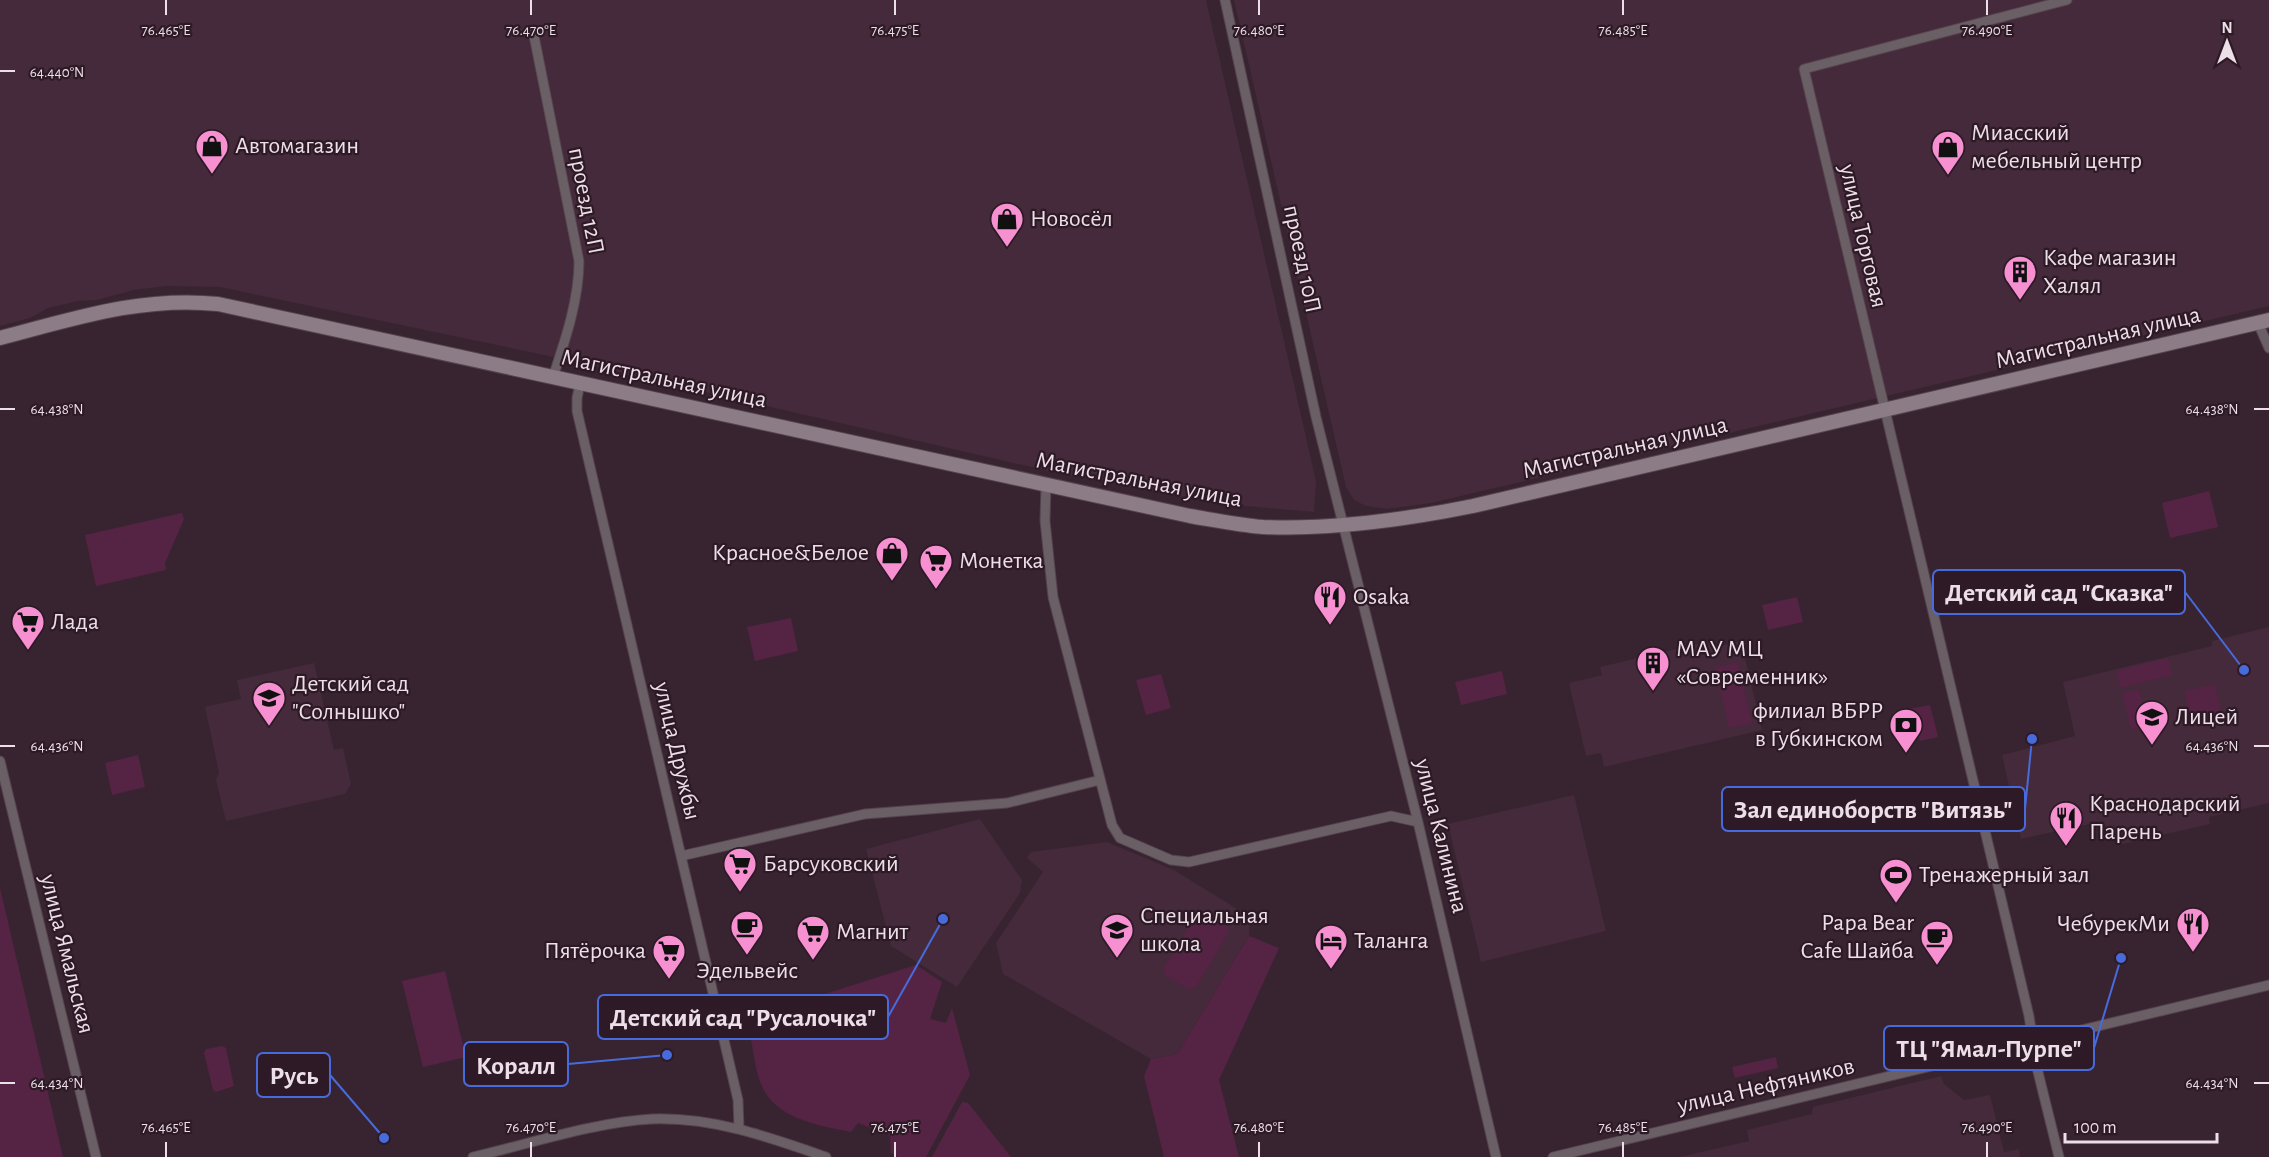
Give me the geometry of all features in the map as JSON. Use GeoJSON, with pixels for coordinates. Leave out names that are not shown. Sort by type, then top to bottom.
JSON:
{"type":"FeatureCollection","features":[{"type":"Feature","properties":{"kind":"main road","name":"Магистральная улица"},"geometry":{"type":"LineString","coordinates":[[0,338],[135,305],[193,301],[239,307],[1046,485],[1226,522],[1262,526],[1342,525],[1405,519],[1473,506],[2264,322]]}},
{"type":"Feature","properties":{"kind":"street","name":"проезд 10П"},"geometry":{"type":"LineString","coordinates":[[1225,0],[1316,417],[1342,525]]}},
{"type":"Feature","properties":{"kind":"street","name":"улица Торговая"},"geometry":{"type":"LineString","coordinates":[[2059,1157],[2032,1043],[2029,1016],[1804,69],[2067,0]]}},
{"type":"Feature","properties":{"kind":"street","name":"проезд 12П"},"geometry":{"type":"LineString","coordinates":[[533,32],[579,261],[579,278],[565,342],[553,377]]}},
{"type":"Feature","properties":{"kind":"street"},"geometry":{"type":"LineString","coordinates":[[2264,322],[2269,348]]}},
{"type":"Feature","properties":{"kind":"street","name":"улица Дружбы"},"geometry":{"type":"LineString","coordinates":[[580,384],[577,411],[738,1100],[739,1128]]}},
{"type":"Feature","properties":{"kind":"street"},"geometry":{"type":"LineString","coordinates":[[1046,485],[1045,521],[1052,591],[1112,825],[1120,838],[1180,862],[1198,861],[1391,816],[1418,822]]}},
{"type":"Feature","properties":{"kind":"street","name":"улица Калинина"},"geometry":{"type":"LineString","coordinates":[[1342,525],[1418,822],[1496,1157]]}},
{"type":"Feature","properties":{"kind":"street","name":"улица Ямальская"},"geometry":{"type":"LineString","coordinates":[[0,761],[96,1157]]}},
{"type":"Feature","properties":{"kind":"street"},"geometry":{"type":"LineString","coordinates":[[681,856],[865,814],[1007,803],[1100,780]]}},
{"type":"Feature","properties":{"kind":"street","name":"улица Нефтяников"},"geometry":{"type":"LineString","coordinates":[[1553,1157],[2269,985]]}},
{"type":"Feature","properties":{"kind":"street"},"geometry":{"type":"LineString","coordinates":[[473,1157],[637,1120],[686,1120],[739,1128],[826,1157]]}},
{"type":"Feature","properties":{"kind":"shaded area"},"geometry":{"type":"Polygon","coordinates":[[[0,0],[1206,0],[1316,481],[1314,512],[1245,506],[1233,498],[1207,494],[1187,498],[1040,469],[544,355],[220,287],[166,286],[134,290],[97,300],[78,301],[48,308],[30,318],[0,326],[0,0]]]}},
{"type":"Feature","properties":{"kind":"shaded area"},"geometry":{"type":"Polygon","coordinates":[[[1234,0],[2269,0],[2269,306],[1431,503],[1388,509],[1366,506],[1354,500],[1346,487],[1234,0]]]}},
{"type":"Feature","properties":{"kind":"shaded area"},"geometry":{"type":"Polygon","coordinates":[[[2209,491],[2218,527],[2170,538],[2162,503],[2209,491]]]}},
{"type":"Feature","properties":{"kind":"shaded area"},"geometry":{"type":"Polygon","coordinates":[[[182,513],[184,519],[165,563],[166,570],[96,586],[85,535],[182,513]]]}},
{"type":"Feature","properties":{"kind":"shaded area"},"geometry":{"type":"Polygon","coordinates":[[[1797,597],[1803,622],[1768,630],[1762,605],[1797,597]]]}},
{"type":"Feature","properties":{"kind":"shaded area"},"geometry":{"type":"Polygon","coordinates":[[[791,618],[798,651],[755,661],[747,627],[791,618]]]}},
{"type":"Feature","properties":{"kind":"shaded area","name":"Лицей"},"geometry":{"type":"Polygon","coordinates":[[[2269,627],[2269,803],[2209,817],[2210,824],[2118,845],[2114,831],[2099,822],[2021,839],[2002,755],[2075,736],[2063,682],[2212,646],[2212,641],[2269,627]]]}},
{"type":"Feature","properties":{"kind":"shaded area"},"geometry":{"type":"Polygon","coordinates":[[[1710,641],[1712,648],[1741,641],[1762,730],[1604,767],[1601,753],[1586,756],[1569,683],[1602,675],[1600,667],[1710,641]]]}},
{"type":"Feature","properties":{"kind":"shaded area"},"geometry":{"type":"Polygon","coordinates":[[[2168,658],[2172,675],[2120,688],[2116,671],[2168,658]]]}},
{"type":"Feature","properties":{"kind":"shaded area"},"geometry":{"type":"Polygon","coordinates":[[[1738,662],[1752,723],[1729,728],[1715,667],[1738,662]]]}},
{"type":"Feature","properties":{"kind":"shaded area","name":"Детский сад \"Солнышко\""},"geometry":{"type":"Polygon","coordinates":[[[314,663],[334,750],[343,748],[351,784],[345,794],[226,821],[216,780],[219,772],[205,707],[241,699],[237,680],[314,663]]]}},
{"type":"Feature","properties":{"kind":"shaded area"},"geometry":{"type":"Polygon","coordinates":[[[1502,671],[1507,694],[1461,705],[1455,682],[1502,671]]]}},
{"type":"Feature","properties":{"kind":"shaded area"},"geometry":{"type":"Polygon","coordinates":[[[1161,674],[1171,708],[1146,715],[1136,680],[1161,674]]]}},
{"type":"Feature","properties":{"kind":"shaded area"},"geometry":{"type":"Polygon","coordinates":[[[2215,684],[2221,711],[2191,718],[2184,691],[2215,684]]]}},
{"type":"Feature","properties":{"kind":"shaded area"},"geometry":{"type":"Polygon","coordinates":[[[2139,689],[2148,726],[2131,730],[2122,693],[2139,689]]]}},
{"type":"Feature","properties":{"kind":"shaded area"},"geometry":{"type":"Polygon","coordinates":[[[1930,705],[1938,737],[1920,741],[1917,730],[1898,734],[1893,712],[1930,705]]]}},
{"type":"Feature","properties":{"kind":"shaded area"},"geometry":{"type":"Polygon","coordinates":[[[138,755],[145,787],[112,795],[105,763],[138,755]]]}},
{"type":"Feature","properties":{"kind":"shaded area"},"geometry":{"type":"Polygon","coordinates":[[[1574,795],[1606,931],[1481,962],[1448,824],[1574,795]]]}},
{"type":"Feature","properties":{"kind":"shaded area"},"geometry":{"type":"Polygon","coordinates":[[[980,819],[1022,880],[1020,893],[957,987],[891,946],[866,849],[980,819]]]}},
{"type":"Feature","properties":{"kind":"shaded area","name":"Специальная школа"},"geometry":{"type":"Polygon","coordinates":[[[1107,842],[1174,870],[1250,917],[1249,936],[1177,1054],[1151,1059],[1003,974],[996,943],[1043,872],[1027,858],[1031,852],[1107,842]]]}},
{"type":"Feature","properties":{"kind":"shaded area"},"geometry":{"type":"Polygon","coordinates":[[[0,888],[63,1157],[0,1157],[0,888]]]}},
{"type":"Feature","properties":{"kind":"shaded area"},"geometry":{"type":"Polygon","coordinates":[[[1201,911],[1227,925],[1229,932],[1197,986],[1189,990],[1165,975],[1163,969],[1196,915],[1201,911]]]}},
{"type":"Feature","properties":{"kind":"shaded area"},"geometry":{"type":"Polygon","coordinates":[[[1249,936],[1279,948],[1219,1080],[1239,1157],[1164,1157],[1144,1076],[1151,1059],[1177,1054],[1249,936]]]}},
{"type":"Feature","properties":{"kind":"shaded area"},"geometry":{"type":"Polygon","coordinates":[[[916,965],[942,982],[930,1019],[946,1023],[952,1008],[970,1075],[926,1157],[898,1157],[891,1153],[890,1135],[858,1123],[851,1132],[815,1124],[792,1115],[772,1102],[759,1080],[751,1039],[766,1031],[762,1014],[916,965]]]}},
{"type":"Feature","properties":{"kind":"shaded area"},"geometry":{"type":"Polygon","coordinates":[[[445,971],[466,1057],[423,1067],[402,981],[445,971]]]}},
{"type":"Feature","properties":{"kind":"shaded area"},"geometry":{"type":"Polygon","coordinates":[[[222,1046],[226,1048],[234,1086],[216,1092],[213,1090],[204,1053],[206,1049],[222,1046]]]}},
{"type":"Feature","properties":{"kind":"shaded area"},"geometry":{"type":"Polygon","coordinates":[[[1776,1057],[1778,1068],[1735,1078],[1732,1067],[1776,1057]]]}},
{"type":"Feature","properties":{"kind":"shaded area"},"geometry":{"type":"Polygon","coordinates":[[[1941,1076],[1944,1084],[1964,1100],[1990,1095],[2004,1152],[2019,1149],[2020,1157],[1679,1157],[1749,1141],[1747,1130],[1812,1114],[1813,1107],[1941,1076]]]}},
{"type":"Feature","properties":{"kind":"shaded area"},"geometry":{"type":"Polygon","coordinates":[[[962,1102],[968,1103],[1011,1157],[932,1157],[962,1102]]]}},
{"type":"Feature","properties":{"kind":"place","name":"Автомагазин"},"geometry":{"type":"Point","coordinates":[212,175]}},
{"type":"Feature","properties":{"kind":"place","name":"Миасский мебельный центр"},"geometry":{"type":"Point","coordinates":[1948,176]}},
{"type":"Feature","properties":{"kind":"place","name":"Новосёл"},"geometry":{"type":"Point","coordinates":[1007,248]}},
{"type":"Feature","properties":{"kind":"place","name":"Кафе магазин Халял"},"geometry":{"type":"Point","coordinates":[2020,301]}},
{"type":"Feature","properties":{"kind":"place","name":"Красное&Белое"},"geometry":{"type":"Point","coordinates":[892,582]}},
{"type":"Feature","properties":{"kind":"place","name":"Монетка"},"geometry":{"type":"Point","coordinates":[936,590]}},
{"type":"Feature","properties":{"kind":"place","name":"Osaka"},"geometry":{"type":"Point","coordinates":[1330,626]}},
{"type":"Feature","properties":{"kind":"place","name":"Лада"},"geometry":{"type":"Point","coordinates":[28,651]}},
{"type":"Feature","properties":{"kind":"place","name":"Детский сад \"Сказка\""},"geometry":{"type":"Point","coordinates":[2244,670]}},
{"type":"Feature","properties":{"kind":"place","name":"МАУ МЦ «Современник»"},"geometry":{"type":"Point","coordinates":[1653,692]}},
{"type":"Feature","properties":{"kind":"place","name":"Детский сад \"Солнышко\""},"geometry":{"type":"Point","coordinates":[269,727]}},
{"type":"Feature","properties":{"kind":"place","name":"Зал единоборств \"Витязь\""},"geometry":{"type":"Point","coordinates":[2032,739]}},
{"type":"Feature","properties":{"kind":"place","name":"Лицей"},"geometry":{"type":"Point","coordinates":[2152,746]}},
{"type":"Feature","properties":{"kind":"place","name":"филиал ВБРР в Губкинском"},"geometry":{"type":"Point","coordinates":[1906,754]}},
{"type":"Feature","properties":{"kind":"place","name":"Краснодарский Парень"},"geometry":{"type":"Point","coordinates":[2066,847]}},
{"type":"Feature","properties":{"kind":"place","name":"Барсуковский"},"geometry":{"type":"Point","coordinates":[740,893]}},
{"type":"Feature","properties":{"kind":"place","name":"Тренажерный зал"},"geometry":{"type":"Point","coordinates":[1896,904]}},
{"type":"Feature","properties":{"kind":"place","name":"Детский сад \"Русалочка\""},"geometry":{"type":"Point","coordinates":[943,919]}},
{"type":"Feature","properties":{"kind":"place","name":"ЧебурекМи"},"geometry":{"type":"Point","coordinates":[2193,953]}},
{"type":"Feature","properties":{"kind":"place","name":"Эдельвейс"},"geometry":{"type":"Point","coordinates":[747,956]}},
{"type":"Feature","properties":{"kind":"place","name":"ТЦ \"Ямал-Пурпе\""},"geometry":{"type":"Point","coordinates":[2121,958]}},
{"type":"Feature","properties":{"kind":"place","name":"Специальная школа"},"geometry":{"type":"Point","coordinates":[1117,959]}},
{"type":"Feature","properties":{"kind":"place","name":"Магнит"},"geometry":{"type":"Point","coordinates":[813,961]}},
{"type":"Feature","properties":{"kind":"place","name":"Papa Bear Cafe Шайба"},"geometry":{"type":"Point","coordinates":[1937,966]}},
{"type":"Feature","properties":{"kind":"place","name":"Таланга"},"geometry":{"type":"Point","coordinates":[1331,970]}},
{"type":"Feature","properties":{"kind":"place","name":"Пятёрочка"},"geometry":{"type":"Point","coordinates":[669,980]}},
{"type":"Feature","properties":{"kind":"place","name":"Коралл"},"geometry":{"type":"Point","coordinates":[667,1055]}},
{"type":"Feature","properties":{"kind":"place","name":"Русь"},"geometry":{"type":"Point","coordinates":[384,1138]}}]}
